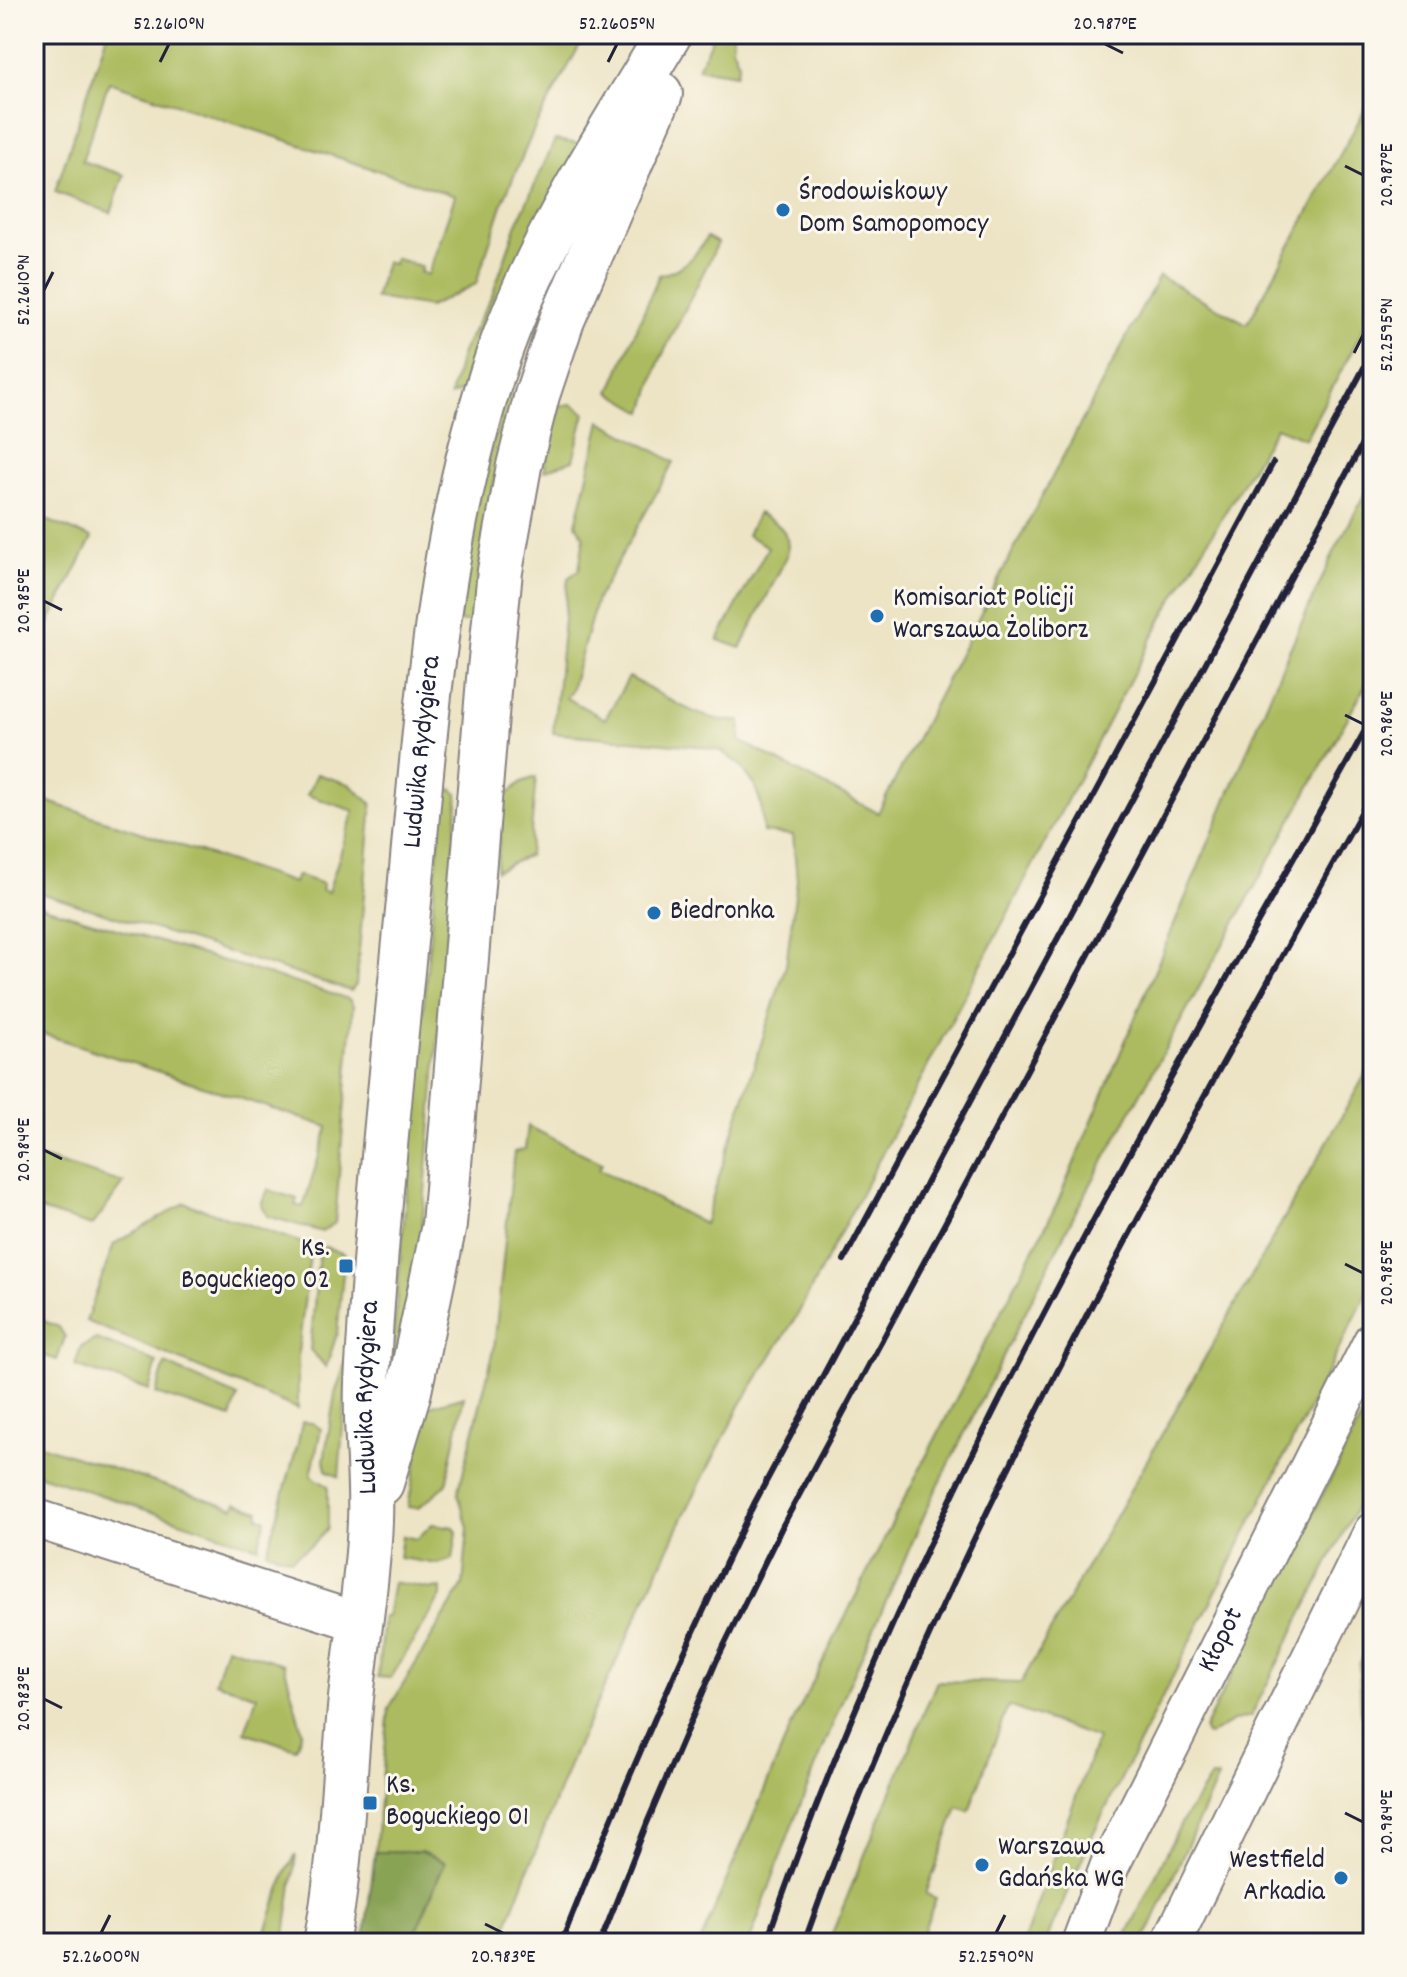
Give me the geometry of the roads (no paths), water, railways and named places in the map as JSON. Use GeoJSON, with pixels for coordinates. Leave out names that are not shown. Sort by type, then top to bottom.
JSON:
{"type":"FeatureCollection","features":[{"type":"Feature","properties":{"kind":"street","name":"Ludwika Rydygiera"},"geometry":{"type":"LineString","coordinates":[[326,1943],[370,1519],[368,1374],[381,1189],[444,568],[457,504],[500,352],[523,294],[563,210],[669,34]]}},
{"type":"Feature","properties":{"kind":"street","name":"Ludwika Rydygiera"},"geometry":{"type":"LineString","coordinates":[[370,1519],[409,1391],[444,1225],[500,571],[519,466],[562,320],[686,34]]}},
{"type":"Feature","properties":{"kind":"street"},"geometry":{"type":"LineString","coordinates":[[500,352],[545,370]]}},
{"type":"Feature","properties":{"kind":"street","name":"Kłopot"},"geometry":{"type":"LineString","coordinates":[[1081,1943],[1110,1865],[1373,1341]]}},
{"type":"Feature","properties":{"kind":"street"},"geometry":{"type":"LineString","coordinates":[[34,1518],[361,1623]]}},
{"type":"Feature","properties":{"kind":"street"},"geometry":{"type":"LineString","coordinates":[[1171,1943],[1373,1532]]}},
{"type":"Feature","properties":{"kind":"railway"},"geometry":{"type":"LineString","coordinates":[[561,1943],[653,1722],[754,1504],[1373,351]]}},
{"type":"Feature","properties":{"kind":"railway"},"geometry":{"type":"LineString","coordinates":[[600,1943],[716,1662],[782,1527],[1373,424]]}},
{"type":"Feature","properties":{"kind":"railway"},"geometry":{"type":"LineString","coordinates":[[844,1260],[1273,463]]}},
{"type":"Feature","properties":{"kind":"railway"},"geometry":{"type":"LineString","coordinates":[[766,1943],[826,1782],[892,1625],[965,1469],[1123,1165],[1373,716]]}},
{"type":"Feature","properties":{"kind":"railway"},"geometry":{"type":"LineString","coordinates":[[804,1943],[861,1793],[925,1645],[993,1500],[1140,1214],[1373,791]]}},
{"type":"Feature","properties":{"kind":"place","name":"Środowiskowy Dom Samopomocy"},"geometry":{"type":"Point","coordinates":[783,210]}},
{"type":"Feature","properties":{"kind":"place","name":"Komisariat Policji Warszawa Żoliborz"},"geometry":{"type":"Point","coordinates":[877,616]}},
{"type":"Feature","properties":{"kind":"place","name":"Biedronka"},"geometry":{"type":"Point","coordinates":[654,913]}},
{"type":"Feature","properties":{"kind":"place","name":"Ks. Boguckiego 02"},"geometry":{"type":"Point","coordinates":[346,1266]}},
{"type":"Feature","properties":{"kind":"place","name":"Ks. Boguckiego 01"},"geometry":{"type":"Point","coordinates":[370,1803]}},
{"type":"Feature","properties":{"kind":"place","name":"Warszawa Gdańska WG"},"geometry":{"type":"Point","coordinates":[982,1865]}},
{"type":"Feature","properties":{"kind":"place","name":"Westfield Arkadia"},"geometry":{"type":"Point","coordinates":[1341,1878]}}]}
